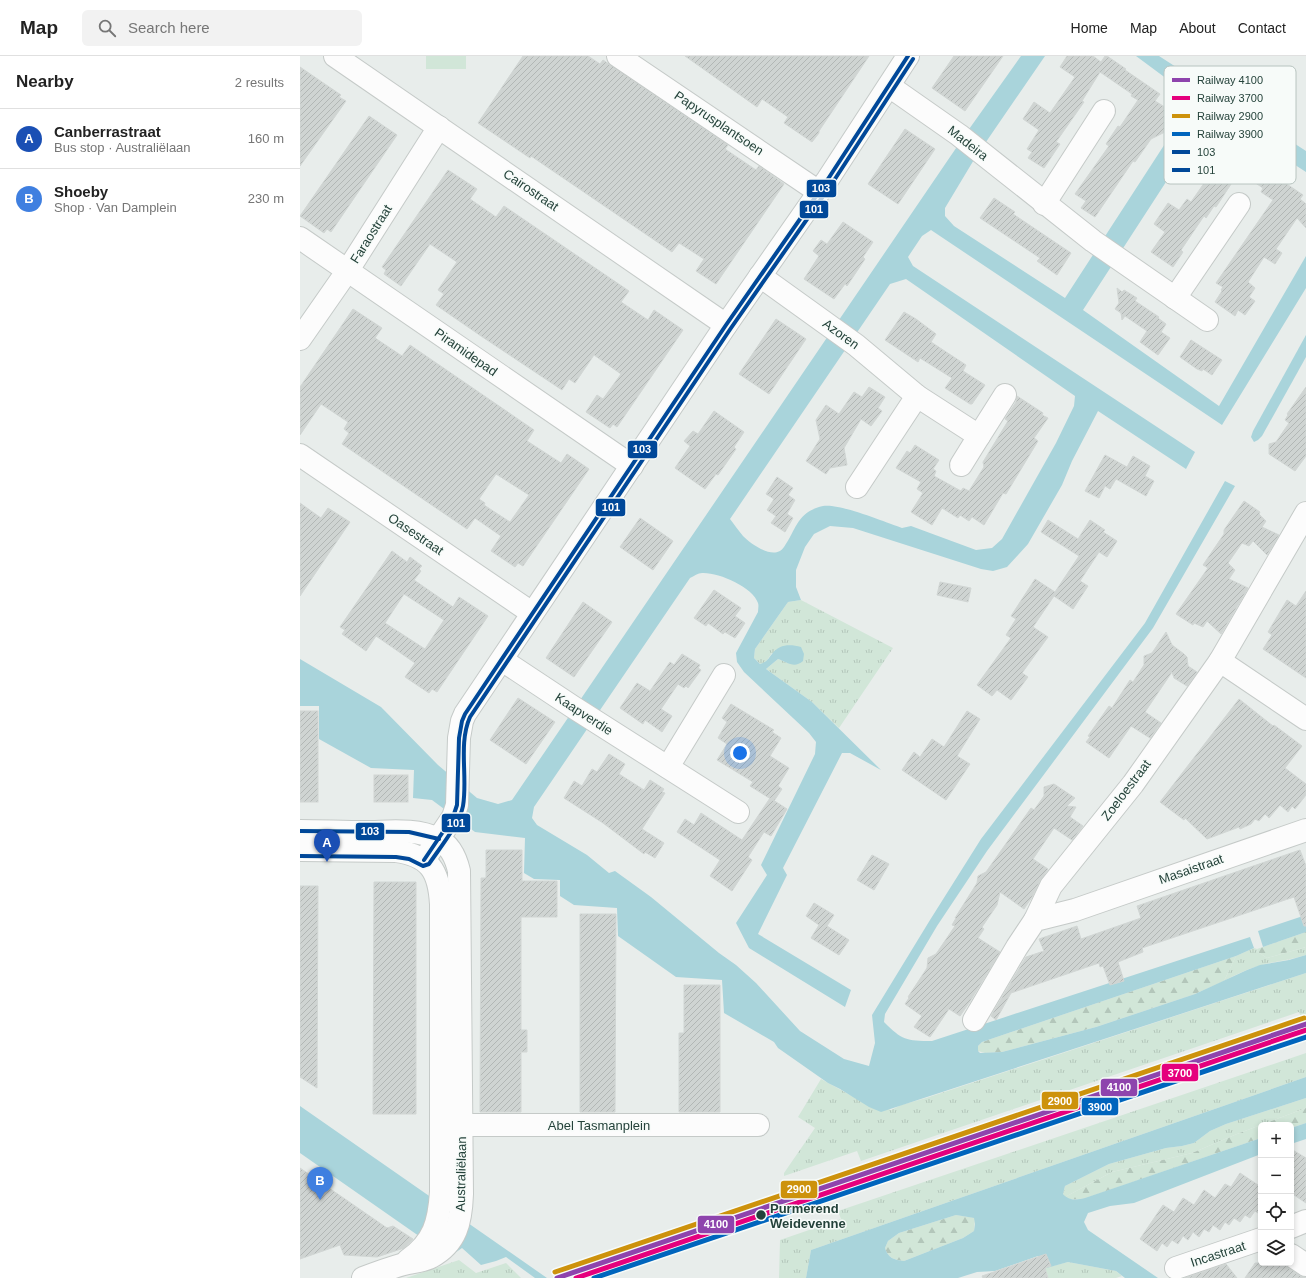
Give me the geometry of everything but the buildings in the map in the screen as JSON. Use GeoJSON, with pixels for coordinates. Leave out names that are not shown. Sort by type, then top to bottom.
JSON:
{"type":"FeatureCollection","features":[{"type":"Feature","properties":{"kind":"street","name":"Cairostraat"},"geometry":{"type":"LineString","coordinates":[[335,56],[726,325]]}},
{"type":"Feature","properties":{"kind":"street","name":"Papyrusplantsoen"},"geometry":{"type":"LineString","coordinates":[[618,56],[819,192]]}},
{"type":"Feature","properties":{"kind":"street"},"geometry":{"type":"LineString","coordinates":[[424,860],[453,817],[457,805],[459,780],[458,738],[464,714],[502,660],[726,325],[819,192],[908,56]]}},
{"type":"Feature","properties":{"kind":"street","name":"Madeira"},"geometry":{"type":"LineString","coordinates":[[889,86],[959,135],[1044,204],[1093,241],[1207,320]]}},
{"type":"Feature","properties":{"kind":"street"},"geometry":{"type":"LineString","coordinates":[[1044,204],[1104,111]]}},
{"type":"Feature","properties":{"kind":"street","name":"Faraostraat"},"geometry":{"type":"LineString","coordinates":[[300,339],[348,270],[438,127]]}},
{"type":"Feature","properties":{"kind":"street"},"geometry":{"type":"LineString","coordinates":[[1175,298],[1239,204]]}},
{"type":"Feature","properties":{"kind":"street","name":"Piramidepad"},"geometry":{"type":"LineString","coordinates":[[300,238],[632,466]]}},
{"type":"Feature","properties":{"kind":"street","name":"Azoren"},"geometry":{"type":"LineString","coordinates":[[760,276],[856,345],[917,396],[979,436]]}},
{"type":"Feature","properties":{"kind":"street"},"geometry":{"type":"LineString","coordinates":[[961,465],[1005,395]]}},
{"type":"Feature","properties":{"kind":"street"},"geometry":{"type":"LineString","coordinates":[[857,487],[917,396]]}},
{"type":"Feature","properties":{"kind":"street","name":"Oasestraat"},"geometry":{"type":"LineString","coordinates":[[300,455],[532,613]]}},
{"type":"Feature","properties":{"kind":"street","name":"Zoeloestraat"},"geometry":{"type":"LineString","coordinates":[[1035,920],[1051,886],[1133,784],[1220,661],[1306,513]]}},
{"type":"Feature","properties":{"kind":"street","name":"Kaapverdie"},"geometry":{"type":"LineString","coordinates":[[502,660],[738,812]]}},
{"type":"Feature","properties":{"kind":"street"},"geometry":{"type":"LineString","coordinates":[[1220,661],[1306,719]]}},
{"type":"Feature","properties":{"kind":"street"},"geometry":{"type":"LineString","coordinates":[[668,767],[724,675]]}},
{"type":"Feature","properties":{"kind":"street","name":"Masaistraat"},"geometry":{"type":"LineString","coordinates":[[1035,920],[1075,910],[1306,830]]}},
{"type":"Feature","properties":{"kind":"street","name":"Australiëlaan"},"geometry":{"type":"LineString","coordinates":[[300,831],[418,856],[433,869],[438,880],[441,897],[451,1125],[462,1206],[455,1235],[447,1246],[418,1258]]}},
{"type":"Feature","properties":{"kind":"street","name":"Australiëlaan"},"geometry":{"type":"LineString","coordinates":[[300,850],[345,841],[409,832],[438,839],[451,850],[456,860],[460,881],[451,1125],[441,1192],[440,1211],[433,1234],[418,1258]]}},
{"type":"Feature","properties":{"kind":"street"},"geometry":{"type":"LineString","coordinates":[[1051,886],[1064,890],[1071,900],[1075,910]]}},
{"type":"Feature","properties":{"kind":"street"},"geometry":{"type":"LineString","coordinates":[[974,1020],[1017,947],[1035,920]]}},
{"type":"Feature","properties":{"kind":"street","name":"Abel Tasmanplein"},"geometry":{"type":"LineString","coordinates":[[451,1125],[758,1125]]}},
{"type":"Feature","properties":{"kind":"street"},"geometry":{"type":"LineString","coordinates":[[1294,1226],[1306,1221]]}},
{"type":"Feature","properties":{"kind":"street","name":"Incastraat"},"geometry":{"type":"LineString","coordinates":[[1176,1268],[1258,1241]]}},
{"type":"Feature","properties":{"kind":"street"},"geometry":{"type":"LineString","coordinates":[[1294,1257],[1306,1265]]}},
{"type":"Feature","properties":{"kind":"street"},"geometry":{"type":"LineString","coordinates":[[363,1278],[418,1258]]}},
{"type":"Feature","properties":{"kind":"green space"},"geometry":{"type":"Polygon","coordinates":[[[426,56],[466,56],[466,69],[426,69],[426,56]]]}},
{"type":"Feature","properties":{"kind":"green space"},"geometry":{"type":"Polygon","coordinates":[[[801,600],[893,648],[839,728],[812,702],[766,669],[778,659],[790,664],[772,653],[765,663],[760,664],[754,658],[755,649],[788,602],[801,600]]]}},
{"type":"Feature","properties":{"kind":"green space"},"geometry":{"type":"Polygon","coordinates":[[[1306,932],[1306,947],[1267,958],[1258,952],[1257,949],[1306,932]]]}},
{"type":"Feature","properties":{"kind":"green space"},"geometry":{"type":"Polygon","coordinates":[[[1306,947],[1306,955],[1255,967],[1241,972],[1224,981],[1236,956],[1254,948],[1267,958],[1306,947]]]}},
{"type":"Feature","properties":{"kind":"green space"},"geometry":{"type":"Polygon","coordinates":[[[1236,956],[1224,981],[1195,994],[1096,1027],[1002,1052],[985,1053],[978,1051],[978,1046],[982,1042],[1236,956]]]}},
{"type":"Feature","properties":{"kind":"green space"},"geometry":{"type":"Polygon","coordinates":[[[1306,973],[1306,1017],[1302,1019],[1299,1012],[861,1161],[857,1151],[784,1176],[784,1173],[815,1128],[798,1117],[821,1079],[850,1095],[891,1110],[901,1105],[1306,973]]]}},
{"type":"Feature","properties":{"kind":"green space"},"geometry":{"type":"Polygon","coordinates":[[[1306,1053],[1306,1077],[811,1250],[806,1278],[779,1278],[780,1240],[841,1219],[838,1211],[1306,1053]]]}},
{"type":"Feature","properties":{"kind":"green space"},"geometry":{"type":"Polygon","coordinates":[[[1306,1098],[1306,1108],[1269,1122],[1258,1122],[1258,1126],[1192,1153],[1112,1172],[1065,1197],[1063,1194],[1065,1186],[1109,1164],[1166,1148],[1194,1143],[1210,1131],[1226,1124],[1306,1098]]]}},
{"type":"Feature","properties":{"kind":"green space"},"geometry":{"type":"Polygon","coordinates":[[[1306,1108],[1306,1123],[1294,1127],[1294,1122],[1269,1122],[1306,1108]]]}},
{"type":"Feature","properties":{"kind":"green space"},"geometry":{"type":"Polygon","coordinates":[[[1258,1126],[1258,1139],[1086,1198],[1073,1199],[1065,1197],[1112,1172],[1192,1153],[1258,1126]]]}},
{"type":"Feature","properties":{"kind":"green space"},"geometry":{"type":"Polygon","coordinates":[[[956,1215],[975,1218],[974,1231],[963,1238],[904,1261],[892,1258],[886,1251],[885,1248],[888,1241],[899,1233],[956,1215]]]}},
{"type":"Feature","properties":{"kind":"green space"},"geometry":{"type":"Polygon","coordinates":[[[459,1260],[476,1273],[506,1263],[521,1278],[406,1278],[459,1260]]]}},
{"type":"Feature","properties":{"kind":"green space"},"geometry":{"type":"Polygon","coordinates":[[[1068,1262],[1116,1271],[1122,1276],[1116,1278],[1044,1277],[1048,1276],[1045,1268],[1068,1262]]]}},
{"type":"Feature","properties":{"kind":"water"},"geometry":{"type":"Polygon","coordinates":[[[1021,56],[1045,56],[975,158],[945,208],[945,216],[954,226],[1065,298],[1164,145],[1165,184],[1083,310],[1219,406],[1306,256],[1306,288],[1222,425],[931,230],[922,236],[908,257],[913,266],[1195,452],[1186,469],[1098,411],[1072,461],[1062,485],[1028,544],[1007,567],[993,571],[981,569],[853,528],[830,526],[814,534],[805,547],[796,570],[796,587],[801,600],[788,602],[755,649],[754,658],[760,664],[766,661],[778,648],[789,645],[801,647],[804,654],[803,661],[800,663],[794,665],[778,659],[766,669],[812,702],[881,770],[850,753],[842,753],[783,868],[787,875],[758,934],[851,990],[845,1007],[749,948],[736,923],[767,875],[761,865],[815,754],[816,742],[809,733],[744,672],[737,662],[736,653],[758,612],[758,603],[755,597],[742,586],[725,578],[709,573],[702,573],[690,578],[534,807],[532,818],[537,825],[587,855],[609,873],[615,871],[651,897],[719,953],[736,965],[756,983],[800,1031],[844,1059],[869,1066],[875,1043],[872,1015],[981,839],[1145,623],[1225,481],[1235,486],[1153,628],[987,851],[937,926],[885,1014],[884,1022],[895,1033],[910,1040],[932,1041],[1250,937],[1254,948],[1236,956],[982,1042],[978,1046],[978,1051],[980,1053],[1002,1052],[1096,1027],[1195,994],[1260,965],[1289,960],[1306,955],[1306,973],[881,1112],[869,1107],[828,1083],[778,1048],[774,1042],[724,1013],[722,980],[676,977],[618,936],[617,908],[574,905],[560,896],[560,880],[534,879],[524,873],[525,838],[475,832],[432,800],[413,798],[414,770],[371,768],[319,739],[319,706],[300,706],[300,659],[381,707],[438,765],[477,798],[498,804],[512,800],[967,132],[1021,56]],[[906,279],[890,284],[730,519],[747,540],[769,552],[780,551],[803,517],[808,512],[823,506],[840,507],[851,510],[902,528],[911,526],[976,550],[992,548],[1002,539],[1056,443],[1074,406],[1075,396],[906,279]]]}},
{"type":"Feature","properties":{"kind":"water"},"geometry":{"type":"Polygon","coordinates":[[[1136,56],[1159,56],[1174,66],[1164,66],[1164,77],[1136,56]]]}},
{"type":"Feature","properties":{"kind":"water"},"geometry":{"type":"Polygon","coordinates":[[[1296,145],[1306,151],[1306,172],[1296,166],[1296,145]]]}},
{"type":"Feature","properties":{"kind":"water"},"geometry":{"type":"Polygon","coordinates":[[[1306,335],[1306,357],[1262,436],[1254,442],[1251,437],[1253,431],[1306,335]]]}},
{"type":"Feature","properties":{"kind":"water"},"geometry":{"type":"Polygon","coordinates":[[[1306,915],[1306,932],[1263,947],[1258,931],[1306,915]]]}},
{"type":"Feature","properties":{"kind":"water"},"geometry":{"type":"Polygon","coordinates":[[[1306,1077],[1306,1098],[1226,1124],[1210,1131],[1194,1143],[1166,1148],[1109,1164],[1065,1186],[1063,1194],[1068,1198],[1085,1198],[1258,1139],[1258,1155],[1134,1203],[1110,1206],[1088,1213],[1084,1222],[1088,1230],[1158,1278],[1125,1278],[1116,1271],[1068,1262],[1043,1269],[1038,1256],[995,1271],[977,1272],[958,1278],[806,1278],[811,1250],[1306,1077]],[[956,1215],[899,1233],[888,1241],[885,1248],[892,1258],[904,1261],[963,1238],[974,1231],[974,1218],[956,1215]]]}},
{"type":"Feature","properties":{"kind":"water"},"geometry":{"type":"Polygon","coordinates":[[[300,1106],[547,1278],[535,1278],[506,1257],[481,1265],[462,1248],[449,1257],[300,1153],[300,1106]]]}},
{"type":"Feature","properties":{"kind":"water"},"geometry":{"type":"Polygon","coordinates":[[[1306,1123],[1306,1139],[1294,1143],[1294,1127],[1306,1123]]]}},
{"type":"Feature","properties":{"kind":"rail line","name":"2900"},"geometry":{"type":"LineString","coordinates":[[555,1272],[1304,1018]]}},
{"type":"Feature","properties":{"kind":"rail line","name":"4100"},"geometry":{"type":"LineString","coordinates":[[557,1278],[1306,1024]]}},
{"type":"Feature","properties":{"kind":"rail line","name":"3700"},"geometry":{"type":"LineString","coordinates":[[576,1278],[1306,1030]]}},
{"type":"Feature","properties":{"kind":"rail line","name":"3900"},"geometry":{"type":"LineString","coordinates":[[594,1278],[1306,1037]]}},
{"type":"Feature","properties":{"kind":"transit line","name":"103"},"geometry":{"type":"LineString","coordinates":[[424,860],[453,817],[457,805],[459,738],[462,721],[465,714],[726,325],[828,179],[908,56]]}},
{"type":"Feature","properties":{"kind":"transit line","name":"101"},"geometry":{"type":"LineString","coordinates":[[300,856],[396,857],[409,859],[423,866],[429,864],[454,828],[463,806],[465,784],[464,749],[466,727],[470,717],[731,328],[833,182],[913,59]]}},
{"type":"Feature","properties":{"kind":"transit line","name":"103"},"geometry":{"type":"LineString","coordinates":[[300,831],[409,832],[439,839]]}},
{"type":"Feature","properties":{"kind":"place","name":"Canberrastraat"},"geometry":{"type":"Point","coordinates":[327,862]}},
{"type":"Feature","properties":{"kind":"place","name":"Shoeby"},"geometry":{"type":"Point","coordinates":[320,1200]}},
{"type":"Feature","properties":{"kind":"place","name":"Purmerend Weidevenne"},"geometry":{"type":"Point","coordinates":[761,1215]}}]}
